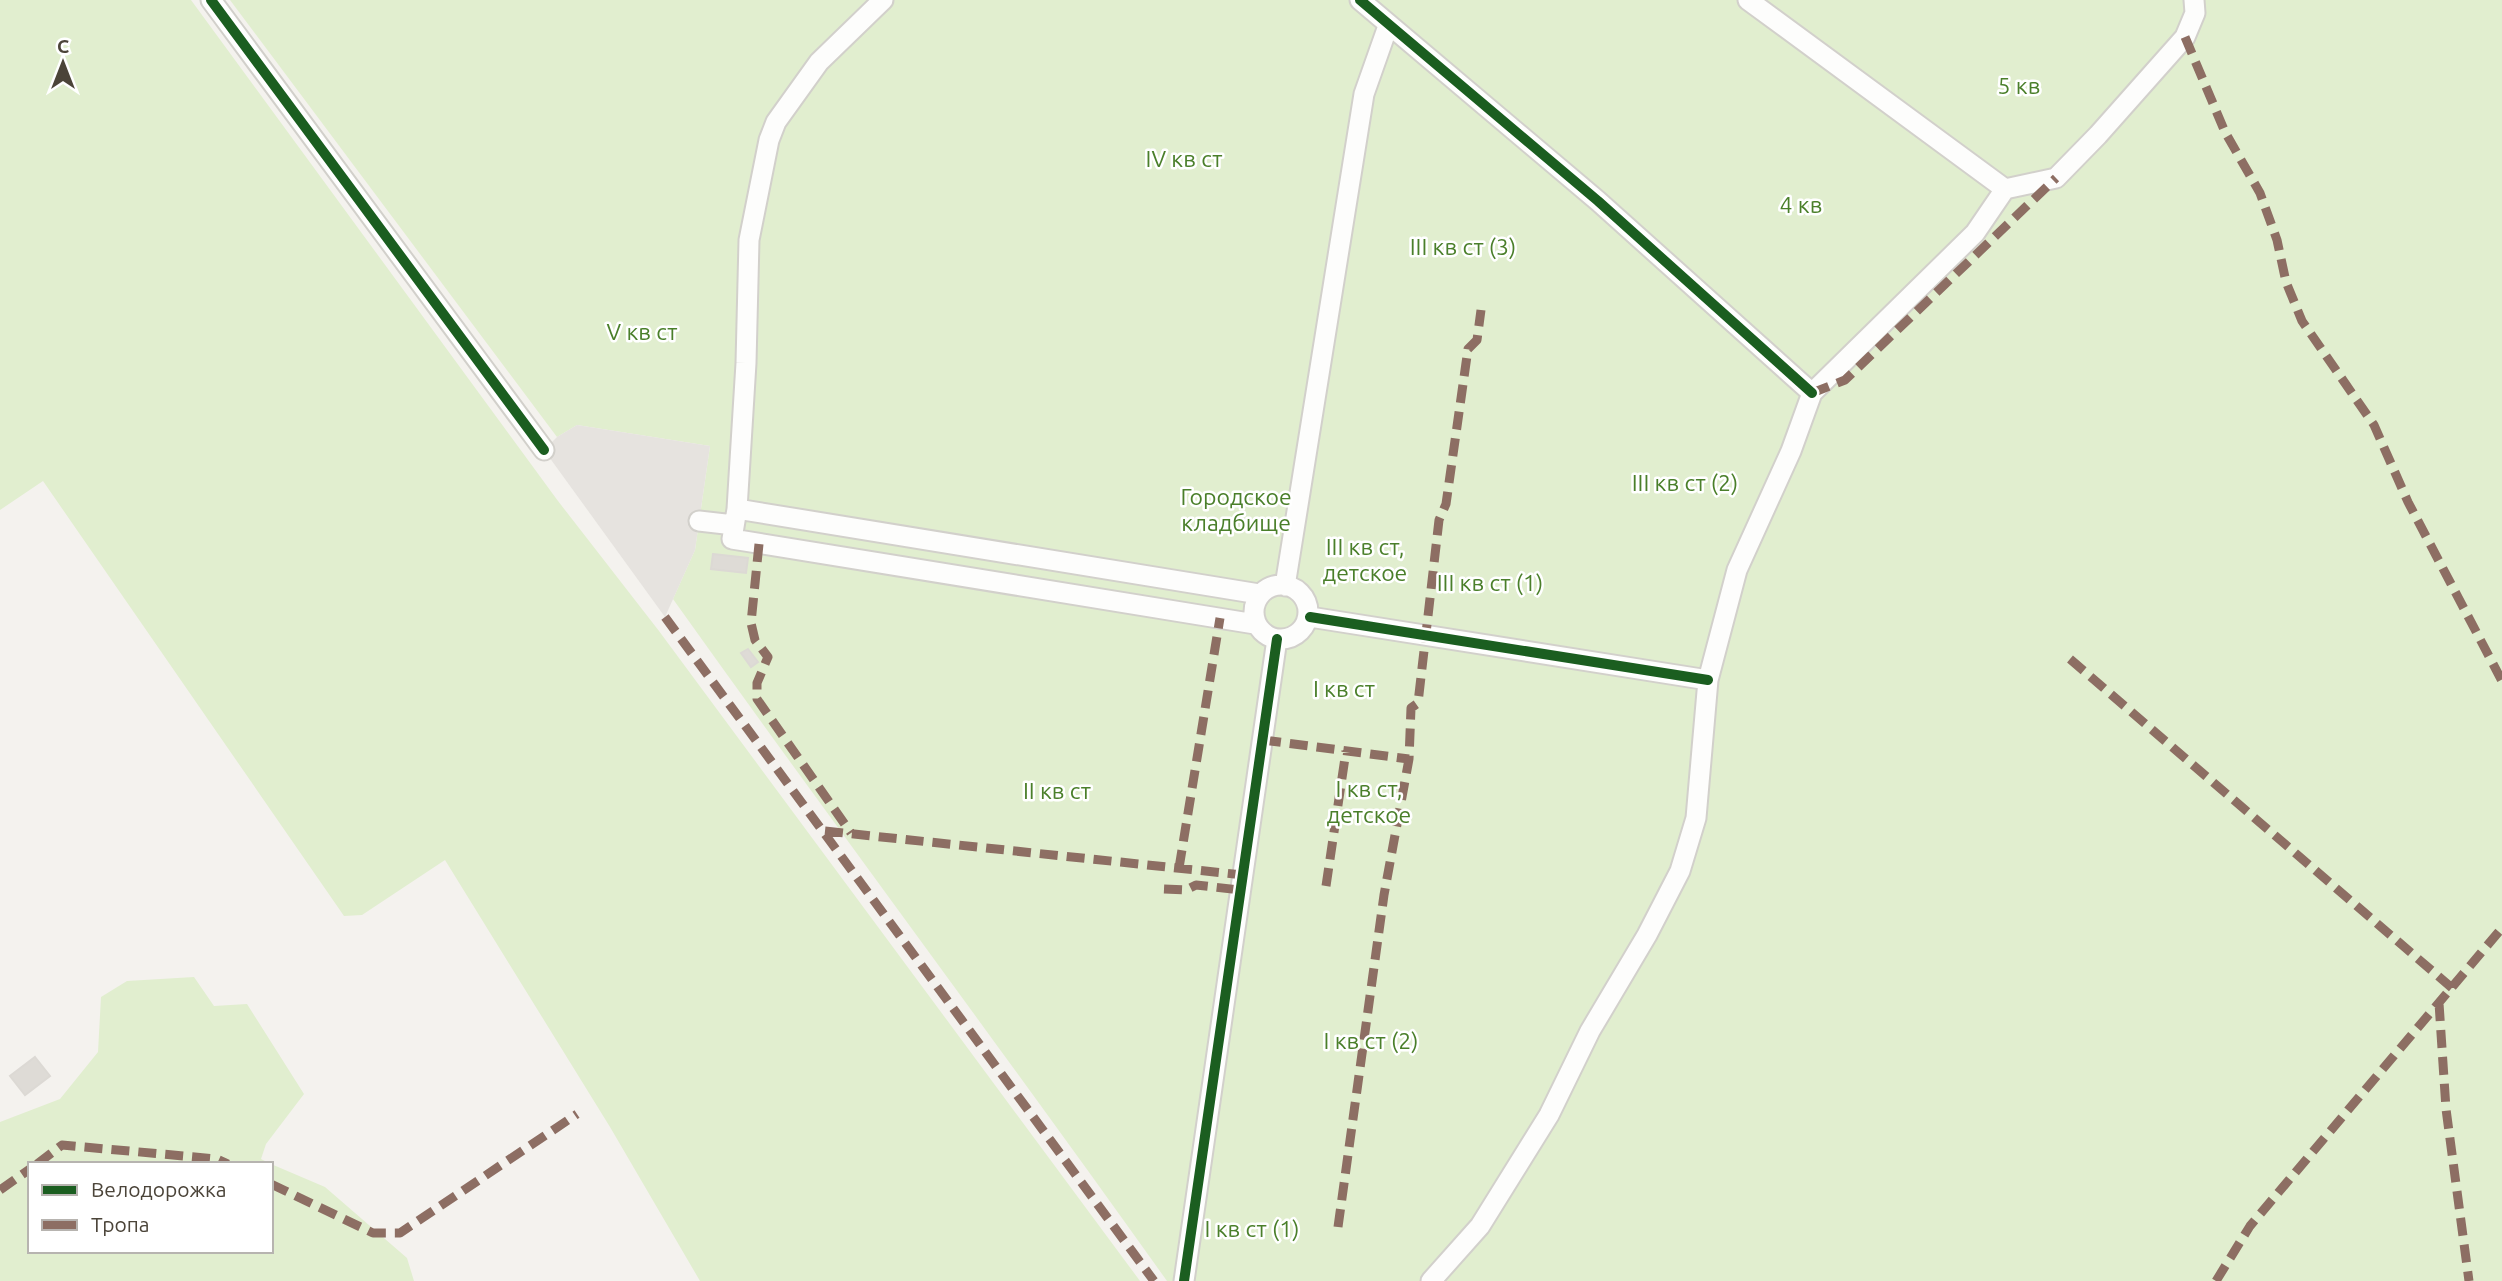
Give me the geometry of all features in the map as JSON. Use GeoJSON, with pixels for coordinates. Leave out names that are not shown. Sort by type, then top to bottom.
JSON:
{"type":"FeatureCollection","features":[{"type":"Feature","properties":{"kind":"street"},"geometry":{"type":"LineString","coordinates":[[211,0],[544,450]]}},
{"type":"Feature","properties":{"kind":"street"},"geometry":{"type":"LineString","coordinates":[[883,0],[819,62],[776,122],[769,140],[749,240],[746,363],[736,517],[732,539],[1255,624]]}},
{"type":"Feature","properties":{"kind":"street"},"geometry":{"type":"LineString","coordinates":[[1748,0],[2005,189]]}},
{"type":"Feature","properties":{"kind":"street"},"geometry":{"type":"LineString","coordinates":[[1431,1281],[1480,1226],[1549,1115],[1590,1031],[1647,936],[1680,871],[1696,818],[1708,680],[1737,570],[1791,451],[1812,393],[1975,233],[2005,189],[2056,178],[2098,135],[2185,37],[2195,13],[2194,0]]}},
{"type":"Feature","properties":{"kind":"street"},"geometry":{"type":"LineString","coordinates":[[1376,10],[1588,192],[1812,393]]}},
{"type":"Feature","properties":{"kind":"street"},"geometry":{"type":"LineString","coordinates":[[1285,586],[1376,10]]}},
{"type":"Feature","properties":{"kind":"street"},"geometry":{"type":"LineString","coordinates":[[699,521],[736,517],[1259,594]]}},
{"type":"Feature","properties":{"kind":"street"},"geometry":{"type":"LineString","coordinates":[[1285,586],[1295,590],[1306,599],[1310,617],[1306,627],[1293,637],[1278,639],[1264,634],[1255,624],[1254,609],[1259,594],[1269,587],[1285,586]]}},
{"type":"Feature","properties":{"kind":"street"},"geometry":{"type":"LineString","coordinates":[[1310,617],[1708,680]]}},
{"type":"Feature","properties":{"kind":"street"},"geometry":{"type":"LineString","coordinates":[[1184,1281],[1278,639]]}},
{"type":"Feature","properties":{"kind":"green space"},"geometry":{"type":"Polygon","coordinates":[[[0,0],[191,0],[558,501],[659,631],[1140,1281],[700,1281],[610,1127],[445,860],[362,915],[344,916],[43,481],[0,510],[0,0]]]}},
{"type":"Feature","properties":{"kind":"green space"},"geometry":{"type":"Polygon","coordinates":[[[230,0],[2502,0],[2502,1281],[1167,1281],[673,599],[695,550],[710,446],[577,425],[557,437],[230,0]]]}},
{"type":"Feature","properties":{"kind":"green space"},"geometry":{"type":"Polygon","coordinates":[[[194,977],[214,1006],[247,1004],[304,1094],[266,1144],[261,1159],[267,1162],[28,1162],[28,1253],[273,1253],[273,1165],[325,1187],[407,1258],[414,1281],[0,1281],[0,1122],[60,1099],[98,1052],[101,997],[127,981],[194,977]]]}},
{"type":"Feature","properties":{"kind":"shaded area"},"geometry":{"type":"Polygon","coordinates":[[[577,425],[710,446],[695,550],[665,617],[544,450],[557,437],[577,425]]]}},
{"type":"Feature","properties":{"kind":"building"},"geometry":{"type":"Polygon","coordinates":[[[713,554],[748,558],[746,573],[711,569],[713,554]]]}},
{"type":"Feature","properties":{"kind":"building"},"geometry":{"type":"Polygon","coordinates":[[[748,649],[758,662],[751,667],[741,653],[748,649]]]}},
{"type":"Feature","properties":{"kind":"building"},"geometry":{"type":"Polygon","coordinates":[[[35,1057],[50,1076],[25,1095],[10,1076],[35,1057]]]}},
{"type":"Feature","properties":{"kind":"marked path"},"geometry":{"type":"LineString","coordinates":[[2185,37],[2225,132],[2260,193],[2277,240],[2286,282],[2302,321],[2374,425],[2408,502],[2502,681]]}},
{"type":"Feature","properties":{"kind":"marked path"},"geometry":{"type":"LineString","coordinates":[[1812,393],[1845,380],[2056,178]]}},
{"type":"Feature","properties":{"kind":"marked path"},"geometry":{"type":"LineString","coordinates":[[1338,1227],[1384,895],[1409,759],[1411,708],[1418,703],[1439,520],[1446,504],[1468,349],[1477,340],[1481,310]]}},
{"type":"Feature","properties":{"kind":"marked path"},"geometry":{"type":"LineString","coordinates":[[759,544],[751,623],[755,640],[768,657],[757,683],[757,699],[851,833]]}},
{"type":"Feature","properties":{"kind":"marked path"},"geometry":{"type":"LineString","coordinates":[[665,617],[1154,1281]]}},
{"type":"Feature","properties":{"kind":"marked path"},"geometry":{"type":"LineString","coordinates":[[1179,868],[1220,618]]}},
{"type":"Feature","properties":{"kind":"marked path"},"geometry":{"type":"LineString","coordinates":[[2070,659],[2452,988]]}},
{"type":"Feature","properties":{"kind":"marked path"},"geometry":{"type":"LineString","coordinates":[[1263,740],[1409,759]]}},
{"type":"Feature","properties":{"kind":"marked path"},"geometry":{"type":"LineString","coordinates":[[1326,886],[1346,751]]}},
{"type":"Feature","properties":{"kind":"marked path"},"geometry":{"type":"LineString","coordinates":[[825,831],[1243,875]]}},
{"type":"Feature","properties":{"kind":"marked path"},"geometry":{"type":"LineString","coordinates":[[1164,889],[1186,890],[1196,885],[1240,890]]}},
{"type":"Feature","properties":{"kind":"marked path"},"geometry":{"type":"LineString","coordinates":[[2216,1281],[2250,1226],[2502,928]]}},
{"type":"Feature","properties":{"kind":"marked path"},"geometry":{"type":"LineString","coordinates":[[2439,1003],[2446,1109],[2469,1281]]}},
{"type":"Feature","properties":{"kind":"marked path"},"geometry":{"type":"LineString","coordinates":[[273,1185],[373,1233],[400,1233],[577,1114]]}},
{"type":"Feature","properties":{"kind":"marked path"},"geometry":{"type":"LineString","coordinates":[[40,1162],[62,1145],[217,1159],[224,1162]]}},
{"type":"Feature","properties":{"kind":"marked path"},"geometry":{"type":"LineString","coordinates":[[0,1190],[28,1170]]}},
{"type":"Feature","properties":{"kind":"cycle path"},"geometry":{"type":"LineString","coordinates":[[211,0],[544,450]]}},
{"type":"Feature","properties":{"kind":"cycle path"},"geometry":{"type":"LineString","coordinates":[[1360,0],[1598,201],[1812,393]]}},
{"type":"Feature","properties":{"kind":"cycle path"},"geometry":{"type":"LineString","coordinates":[[1310,617],[1708,680]]}},
{"type":"Feature","properties":{"kind":"cycle path"},"geometry":{"type":"LineString","coordinates":[[1184,1281],[1277,639]]}},
{"type":"Feature","properties":{"kind":"park label","name":"5 кв"},"geometry":{"type":"Point","coordinates":[2019,86]}},
{"type":"Feature","properties":{"kind":"park label","name":"IV кв ст"},"geometry":{"type":"Point","coordinates":[1184,159]}},
{"type":"Feature","properties":{"kind":"park label","name":"4 кв"},"geometry":{"type":"Point","coordinates":[1801,205]}},
{"type":"Feature","properties":{"kind":"park label","name":"III кв ст (3)"},"geometry":{"type":"Point","coordinates":[1463,247]}},
{"type":"Feature","properties":{"kind":"park label","name":"V кв ст"},"geometry":{"type":"Point","coordinates":[642,332]}},
{"type":"Feature","properties":{"kind":"park label","name":"III кв ст (2)"},"geometry":{"type":"Point","coordinates":[1685,483]}},
{"type":"Feature","properties":{"kind":"park label","name":"Городское кладбище"},"geometry":{"type":"Point","coordinates":[1236,510]}},
{"type":"Feature","properties":{"kind":"park label","name":"III кв ст, детское"},"geometry":{"type":"Point","coordinates":[1365,560]}},
{"type":"Feature","properties":{"kind":"park label","name":"III кв ст (1)"},"geometry":{"type":"Point","coordinates":[1490,583]}},
{"type":"Feature","properties":{"kind":"park label","name":"I кв ст"},"geometry":{"type":"Point","coordinates":[1344,689]}},
{"type":"Feature","properties":{"kind":"park label","name":"II кв ст"},"geometry":{"type":"Point","coordinates":[1057,791]}},
{"type":"Feature","properties":{"kind":"park label","name":"I кв ст, детское"},"geometry":{"type":"Point","coordinates":[1369,802]}},
{"type":"Feature","properties":{"kind":"park label","name":"I кв ст (2)"},"geometry":{"type":"Point","coordinates":[1371,1041]}},
{"type":"Feature","properties":{"kind":"park label","name":"I кв ст (1)"},"geometry":{"type":"Point","coordinates":[1252,1229]}}]}
